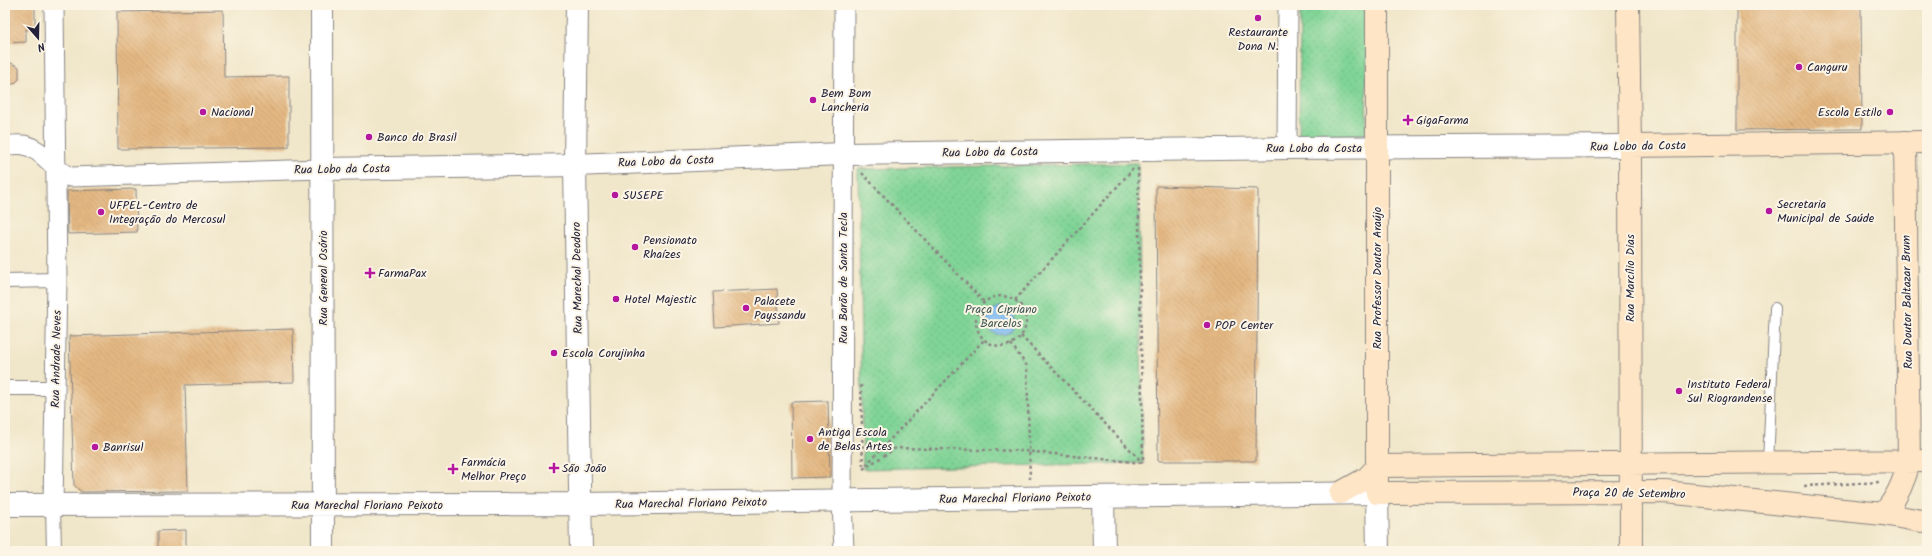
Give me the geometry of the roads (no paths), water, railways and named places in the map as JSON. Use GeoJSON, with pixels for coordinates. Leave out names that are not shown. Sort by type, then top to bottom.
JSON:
{"type":"FeatureCollection","features":[{"type":"Feature","properties":{"kind":"main road","name":"Rua Professor Doutor Araújo"},"geometry":{"type":"LineString","coordinates":[[1377,5],[1377,493]]}},
{"type":"Feature","properties":{"kind":"main road","name":"Rua Marcílio Dias"},"geometry":{"type":"LineString","coordinates":[[1628,5],[1630,146],[1631,551]]}},
{"type":"Feature","properties":{"kind":"main road","name":"Rua Doutor Baltazar Brum"},"geometry":{"type":"LineString","coordinates":[[1883,514],[1897,496],[1904,481],[1918,461],[1904,142]]}},
{"type":"Feature","properties":{"kind":"main road","name":"Rua Lobo da Costa"},"geometry":{"type":"LineString","coordinates":[[1630,146],[1927,142]]}},
{"type":"Feature","properties":{"kind":"main road"},"geometry":{"type":"LineString","coordinates":[[1340,493],[1367,478],[1378,466],[1918,461]]}},
{"type":"Feature","properties":{"kind":"main road","name":"Praça 20 de Setembro"},"geometry":{"type":"LineString","coordinates":[[1377,493],[1665,492],[1883,514],[1927,522]]}},
{"type":"Feature","properties":{"kind":"street","name":"Rua Andrade Neves"},"geometry":{"type":"LineString","coordinates":[[54,5],[57,280],[53,504],[54,551]]}},
{"type":"Feature","properties":{"kind":"street","name":"Rua General Osório"},"geometry":{"type":"LineString","coordinates":[[322,5],[323,551]]}},
{"type":"Feature","properties":{"kind":"street","name":"Rua Marechal Deodoro"},"geometry":{"type":"LineString","coordinates":[[577,5],[576,165],[581,551]]}},
{"type":"Feature","properties":{"kind":"street","name":"Rua Barão de Santa Tecla"},"geometry":{"type":"LineString","coordinates":[[844,5],[842,500],[844,551]]}},
{"type":"Feature","properties":{"kind":"street"},"geometry":{"type":"LineString","coordinates":[[1287,148],[1288,5]]}},
{"type":"Feature","properties":{"kind":"street","name":"Rua Lobo da Costa"},"geometry":{"type":"LineString","coordinates":[[5,146],[24,145],[38,152],[64,174],[70,177],[322,169],[576,165],[843,154],[1377,147],[1630,146]]}},
{"type":"Feature","properties":{"kind":"street"},"geometry":{"type":"LineString","coordinates":[[5,281],[57,280]]}},
{"type":"Feature","properties":{"kind":"street"},"geometry":{"type":"LineString","coordinates":[[5,388],[55,388]]}},
{"type":"Feature","properties":{"kind":"street","name":"Rua Marechal Floriano Peixoto"},"geometry":{"type":"LineString","coordinates":[[5,505],[581,504],[1377,493]]}},
{"type":"Feature","properties":{"kind":"street","name":"Rua Professor Doutor Araújo"},"geometry":{"type":"LineString","coordinates":[[1377,493],[1378,551]]}},
{"type":"Feature","properties":{"kind":"street"},"geometry":{"type":"LineString","coordinates":[[1103,497],[1104,551]]}},
{"type":"Feature","properties":{"kind":"lane"},"geometry":{"type":"LineString","coordinates":[[1768,462],[1775,308]]}},
{"type":"Feature","properties":{"kind":"water"},"geometry":{"type":"Polygon","coordinates":[[[1001,307],[1011,311],[1015,321],[1011,331],[1001,335],[991,331],[987,321],[991,311],[1001,307]]]}},
{"type":"Feature","properties":{"kind":"place","name":"Restaurante Dona N."},"geometry":{"type":"Point","coordinates":[1258,18]}},
{"type":"Feature","properties":{"kind":"place","name":"Canguru"},"geometry":{"type":"Point","coordinates":[1799,67]}},
{"type":"Feature","properties":{"kind":"place","name":"Bem Bom Lancheria"},"geometry":{"type":"Point","coordinates":[813,100]}},
{"type":"Feature","properties":{"kind":"place","name":"Nacional"},"geometry":{"type":"Point","coordinates":[203,112]}},
{"type":"Feature","properties":{"kind":"place","name":"Escola Estilo"},"geometry":{"type":"Point","coordinates":[1890,112]}},
{"type":"Feature","properties":{"kind":"place","name":"GigaFarma"},"geometry":{"type":"Point","coordinates":[1408,120]}},
{"type":"Feature","properties":{"kind":"place","name":"Banco do Brasil"},"geometry":{"type":"Point","coordinates":[369,137]}},
{"type":"Feature","properties":{"kind":"place","name":"SUSEPE"},"geometry":{"type":"Point","coordinates":[615,195]}},
{"type":"Feature","properties":{"kind":"place","name":"Secretaria Municipal de Saúde"},"geometry":{"type":"Point","coordinates":[1769,211]}},
{"type":"Feature","properties":{"kind":"place","name":"UFPEL-Centro de Integração do Mercosul"},"geometry":{"type":"Point","coordinates":[101,212]}},
{"type":"Feature","properties":{"kind":"place","name":"Pensionato Rhaízes"},"geometry":{"type":"Point","coordinates":[635,247]}},
{"type":"Feature","properties":{"kind":"place","name":"FarmaPax"},"geometry":{"type":"Point","coordinates":[370,273]}},
{"type":"Feature","properties":{"kind":"place","name":"Hotel Majestic"},"geometry":{"type":"Point","coordinates":[616,299]}},
{"type":"Feature","properties":{"kind":"place","name":"Palacete Payssandu"},"geometry":{"type":"Point","coordinates":[746,308]}},
{"type":"Feature","properties":{"kind":"place","name":"POP Center"},"geometry":{"type":"Point","coordinates":[1207,325]}},
{"type":"Feature","properties":{"kind":"place","name":"Escola Corujinha"},"geometry":{"type":"Point","coordinates":[554,353]}},
{"type":"Feature","properties":{"kind":"place","name":"Instituto Federal Sul Riograndense"},"geometry":{"type":"Point","coordinates":[1679,391]}},
{"type":"Feature","properties":{"kind":"place","name":"Antiga Escola de Belas Artes"},"geometry":{"type":"Point","coordinates":[810,439]}},
{"type":"Feature","properties":{"kind":"place","name":"Banrisul"},"geometry":{"type":"Point","coordinates":[95,447]}},
{"type":"Feature","properties":{"kind":"place","name":"São João"},"geometry":{"type":"Point","coordinates":[554,468]}},
{"type":"Feature","properties":{"kind":"place","name":"Farmácia Melhor Preço"},"geometry":{"type":"Point","coordinates":[453,469]}},
{"type":"Feature","properties":{"kind":"park label","name":"Praça Cipriano Barcelos"},"geometry":{"type":"Point","coordinates":[1001,316]}}]}
